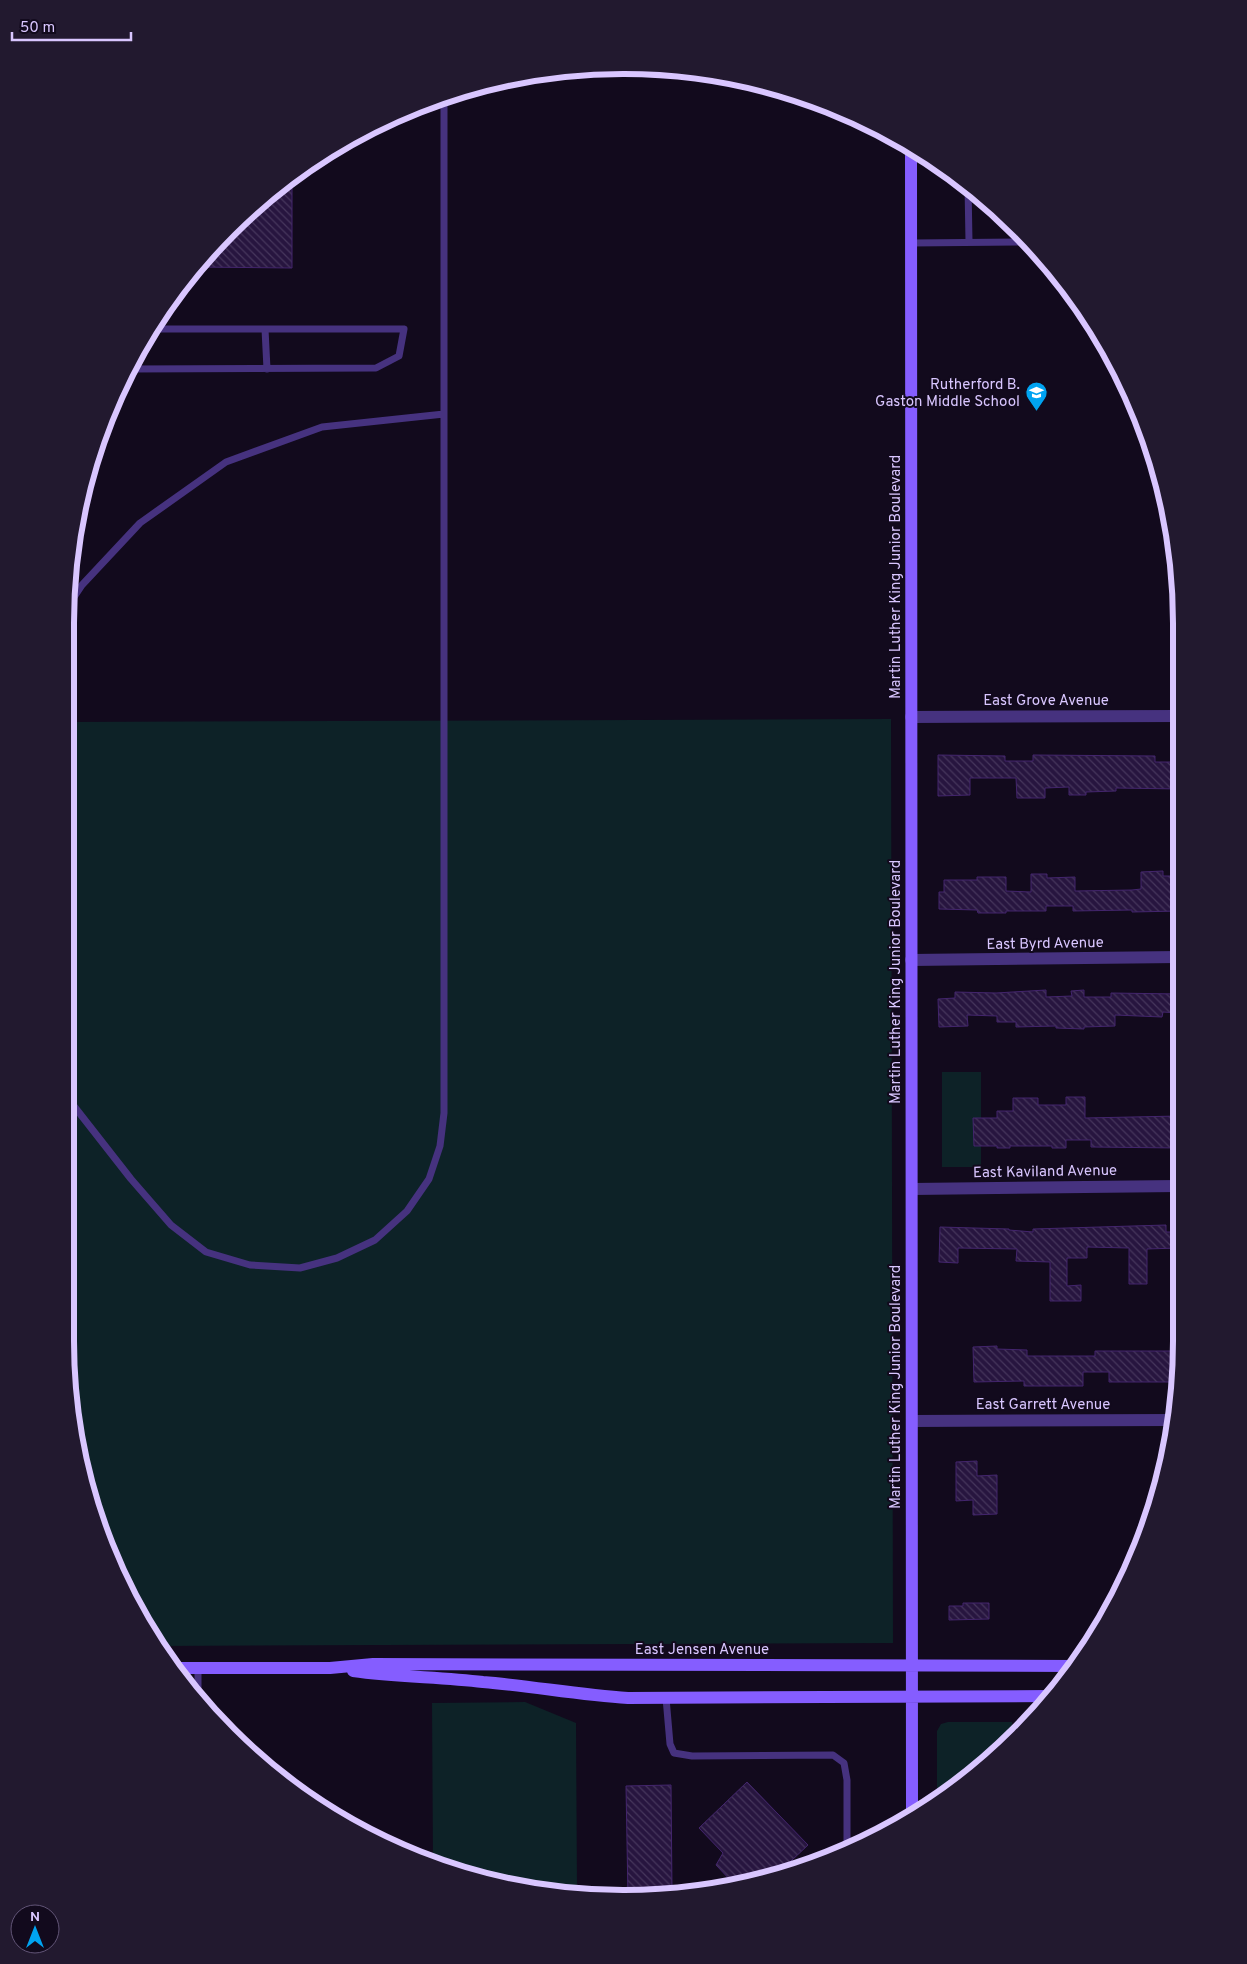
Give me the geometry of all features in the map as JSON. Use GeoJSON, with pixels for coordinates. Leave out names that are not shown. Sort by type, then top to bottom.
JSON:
{"type":"FeatureCollection","features":[{"type":"Feature","properties":{"kind":"street","name":"Martin Luther King Junior Boulevard"},"geometry":{"type":"LineString","coordinates":[[911,155],[912,1808]]}},
{"type":"Feature","properties":{"kind":"street","name":"East Grove Avenue"},"geometry":{"type":"LineString","coordinates":[[911,717],[1173,716]]}},
{"type":"Feature","properties":{"kind":"street","name":"East Byrd Avenue"},"geometry":{"type":"LineString","coordinates":[[911,960],[1173,957]]}},
{"type":"Feature","properties":{"kind":"street","name":"East Kaviland Avenue"},"geometry":{"type":"LineString","coordinates":[[912,1189],[1173,1186]]}},
{"type":"Feature","properties":{"kind":"street","name":"East Garrett Avenue"},"geometry":{"type":"LineString","coordinates":[[912,1422],[1168,1420]]}},
{"type":"Feature","properties":{"kind":"street","name":"East Jensen Avenue"},"geometry":{"type":"LineString","coordinates":[[182,1668],[330,1668],[373,1664],[1067,1666]]}},
{"type":"Feature","properties":{"kind":"street","name":"East Jensen Avenue"},"geometry":{"type":"LineString","coordinates":[[330,1668],[382,1675],[485,1682],[606,1696],[666,1698],[1043,1696]]}},
{"type":"Feature","properties":{"kind":"lane"},"geometry":{"type":"LineString","coordinates":[[74,1106],[131,1179],[171,1225],[206,1252],[250,1265],[300,1268],[337,1258],[375,1240],[407,1211],[429,1179],[440,1146],[444,1113],[444,104]]}},
{"type":"Feature","properties":{"kind":"lane"},"geometry":{"type":"LineString","coordinates":[[968,195],[969,242]]}},
{"type":"Feature","properties":{"kind":"lane"},"geometry":{"type":"LineString","coordinates":[[911,243],[1019,242]]}},
{"type":"Feature","properties":{"kind":"lane"},"geometry":{"type":"LineString","coordinates":[[136,369],[376,368],[399,356],[404,329],[159,329]]}},
{"type":"Feature","properties":{"kind":"lane"},"geometry":{"type":"LineString","coordinates":[[265,329],[267,369]]}},
{"type":"Feature","properties":{"kind":"lane"},"geometry":{"type":"LineString","coordinates":[[75,595],[82,584],[140,523],[226,462],[322,427],[444,414]]}},
{"type":"Feature","properties":{"kind":"lane"},"geometry":{"type":"LineString","coordinates":[[198,1668],[198,1688]]}},
{"type":"Feature","properties":{"kind":"lane"},"geometry":{"type":"LineString","coordinates":[[666,1698],[670,1744],[674,1753],[692,1756],[833,1755],[844,1763],[847,1780],[847,1842]]}},
{"type":"Feature","properties":{"kind":"green space"},"geometry":{"type":"Polygon","coordinates":[[[891,719],[893,1643],[166,1646],[130,1584],[103,1517],[92,1483],[78,1412],[74,1340],[74,722],[891,719]]]}},
{"type":"Feature","properties":{"kind":"green space"},"geometry":{"type":"Polygon","coordinates":[[[942,1072],[981,1072],[981,1167],[942,1167],[942,1072]]]}},
{"type":"Feature","properties":{"kind":"green space"},"geometry":{"type":"Polygon","coordinates":[[[525,1702],[576,1723],[577,1888],[516,1880],[481,1872],[433,1856],[432,1703],[525,1702]]]}},
{"type":"Feature","properties":{"kind":"green space"},"geometry":{"type":"Polygon","coordinates":[[[948,1722],[1012,1722],[1012,1729],[986,1754],[937,1792],[937,1731],[941,1724],[948,1722]]]}},
{"type":"Feature","properties":{"kind":"building"},"geometry":{"type":"Polygon","coordinates":[[[292,185],[292,268],[205,267],[261,210],[292,185]]]}},
{"type":"Feature","properties":{"kind":"building"},"geometry":{"type":"Polygon","coordinates":[[[938,755],[1005,756],[1005,761],[1033,761],[1033,755],[1155,756],[1155,762],[1173,762],[1173,789],[1116,788],[1116,791],[1086,792],[1086,795],[1069,795],[1069,787],[1045,788],[1045,798],[1017,798],[1016,778],[970,778],[970,795],[938,796],[938,755]]]}},
{"type":"Feature","properties":{"kind":"building"},"geometry":{"type":"Polygon","coordinates":[[[1163,871],[1163,876],[1173,876],[1173,911],[1073,911],[1073,906],[1046,906],[1046,911],[1006,911],[1006,913],[978,913],[977,910],[939,909],[939,892],[944,892],[944,880],[977,880],[977,877],[1006,877],[1006,891],[1031,892],[1031,874],[1047,874],[1047,878],[1075,877],[1075,891],[1132,890],[1141,889],[1141,872],[1163,871]]]}},
{"type":"Feature","properties":{"kind":"building"},"geometry":{"type":"Polygon","coordinates":[[[1046,990],[1046,997],[1072,996],[1071,991],[1084,990],[1084,997],[1111,997],[1111,993],[1173,994],[1173,1013],[1163,1012],[1162,1017],[1115,1015],[1115,1026],[1084,1027],[1084,1029],[1056,1028],[1056,1026],[1016,1027],[1016,1022],[997,1022],[997,1016],[967,1015],[968,1026],[939,1027],[938,999],[955,998],[955,992],[996,993],[1046,990]]]}},
{"type":"Feature","properties":{"kind":"building"},"geometry":{"type":"Polygon","coordinates":[[[1066,1097],[1085,1097],[1085,1118],[1173,1116],[1173,1148],[1091,1147],[1091,1140],[1066,1140],[1066,1148],[1052,1148],[1052,1146],[1010,1146],[1010,1148],[997,1148],[997,1146],[974,1146],[973,1118],[997,1118],[997,1111],[1013,1111],[1013,1098],[1038,1098],[1038,1105],[1066,1105],[1066,1097]]]}},
{"type":"Feature","properties":{"kind":"building"},"geometry":{"type":"Polygon","coordinates":[[[1166,1225],[1166,1232],[1173,1232],[1173,1248],[1147,1249],[1147,1284],[1129,1284],[1129,1248],[1087,1247],[1087,1258],[1067,1258],[1067,1286],[1081,1285],[1081,1301],[1050,1301],[1050,1262],[1016,1261],[1017,1249],[958,1248],[958,1263],[939,1262],[940,1227],[1009,1229],[1033,1232],[1033,1229],[1166,1225]]]}},
{"type":"Feature","properties":{"kind":"building"},"geometry":{"type":"Polygon","coordinates":[[[997,1346],[997,1349],[1027,1350],[1027,1356],[1095,1356],[1095,1351],[1173,1351],[1172,1382],[1109,1382],[1109,1372],[1083,1372],[1083,1386],[1024,1386],[1024,1381],[974,1382],[973,1347],[997,1346]]]}},
{"type":"Feature","properties":{"kind":"building"},"geometry":{"type":"Polygon","coordinates":[[[977,1461],[977,1476],[997,1475],[997,1514],[973,1515],[973,1500],[956,1501],[956,1462],[977,1461]]]}},
{"type":"Feature","properties":{"kind":"building"},"geometry":{"type":"Polygon","coordinates":[[[963,1603],[989,1603],[989,1619],[949,1620],[949,1606],[963,1606],[963,1603]]]}},
{"type":"Feature","properties":{"kind":"building"},"geometry":{"type":"Polygon","coordinates":[[[747,1782],[808,1845],[786,1865],[730,1880],[716,1865],[723,1853],[699,1828],[747,1782]]]}},
{"type":"Feature","properties":{"kind":"building"},"geometry":{"type":"Polygon","coordinates":[[[671,1785],[672,1888],[628,1890],[626,1786],[671,1785]]]}},
{"type":"Feature","properties":{"kind":"place","name":"Rutherford B. Gaston Middle School"},"geometry":{"type":"Point","coordinates":[1036,412]}}]}
